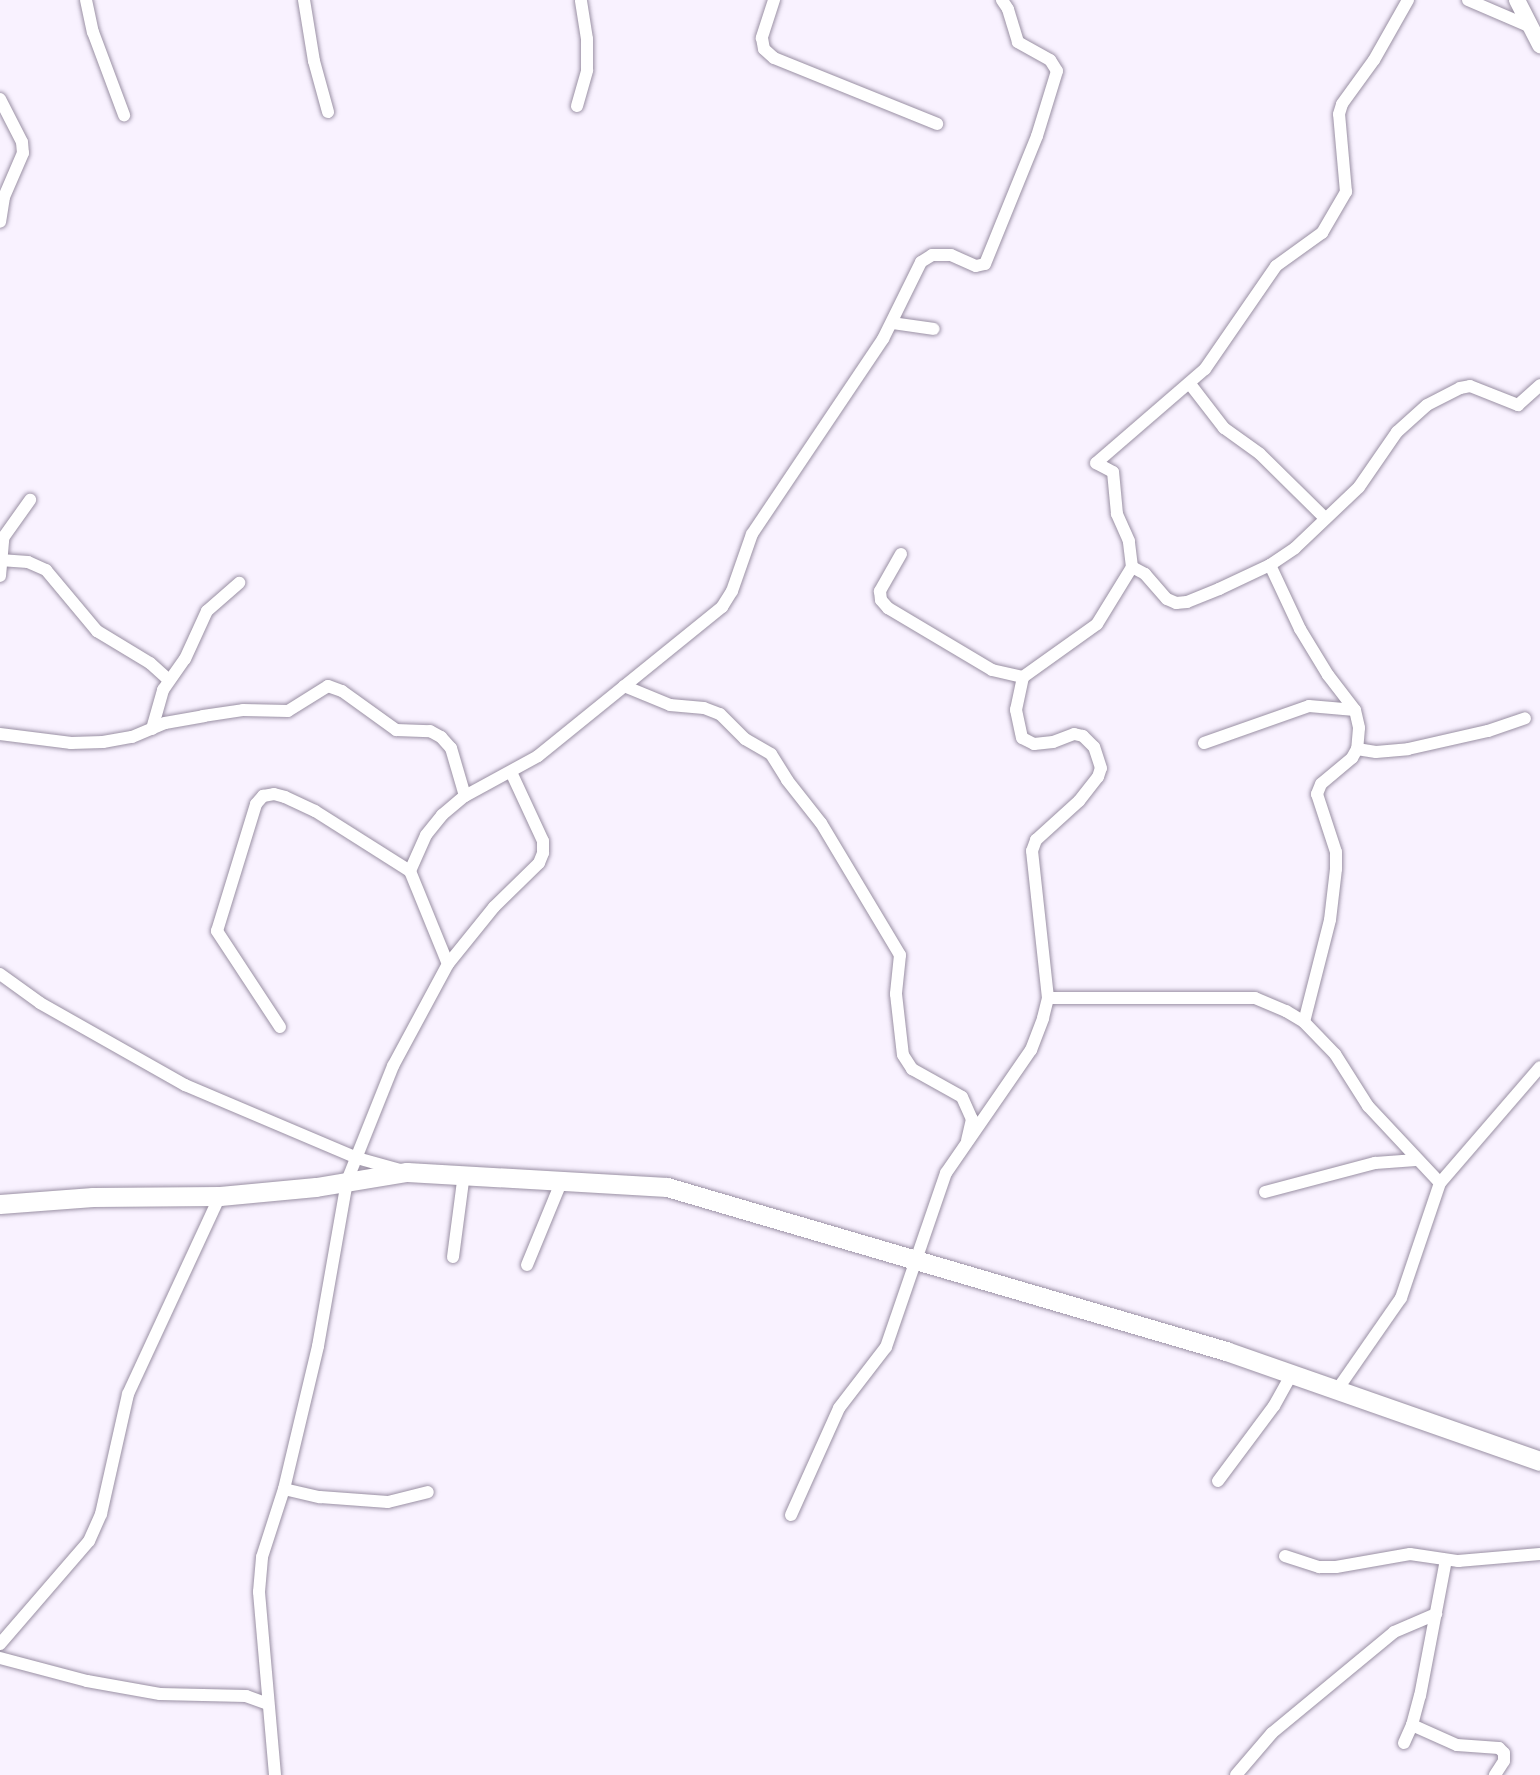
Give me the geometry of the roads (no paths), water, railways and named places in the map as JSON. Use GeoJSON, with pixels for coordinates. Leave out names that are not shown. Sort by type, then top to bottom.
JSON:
{"type":"FeatureCollection","features":[{"type":"Feature","properties":{"kind":"main road"},"geometry":{"type":"LineString","coordinates":[[0,1204],[93,1198],[220,1196],[407,1172],[667,1187],[1292,1374],[1540,1461]]}},
{"type":"Feature","properties":{"kind":"street"},"geometry":{"type":"LineString","coordinates":[[86,0],[93,32],[124,115]]}},
{"type":"Feature","properties":{"kind":"street"},"geometry":{"type":"LineString","coordinates":[[303,0],[314,61],[328,112]]}},
{"type":"Feature","properties":{"kind":"street"},"geometry":{"type":"LineString","coordinates":[[577,106],[587,70],[587,39],[581,0]]}},
{"type":"Feature","properties":{"kind":"street"},"geometry":{"type":"LineString","coordinates":[[774,0],[762,38],[764,49],[774,58],[937,124]]}},
{"type":"Feature","properties":{"kind":"street"},"geometry":{"type":"LineString","coordinates":[[410,871],[426,835],[442,815],[465,796],[538,756],[722,607],[732,591],[752,534],[892,323],[914,272],[932,255],[951,255],[976,265],[985,264],[1037,136],[1055,78],[1055,65],[1018,42],[1008,9],[1002,0]]}},
{"type":"Feature","properties":{"kind":"street"},"geometry":{"type":"LineString","coordinates":[[791,1515],[839,1408],[886,1348],[946,1173],[1031,1051],[1048,998],[1032,851],[1035,840],[1079,801],[1098,777],[1101,768],[1094,747],[1083,736],[1074,734],[1053,742],[1034,744],[1022,738],[1016,710],[1023,677],[1097,624],[1132,567],[1129,541],[1117,514],[1113,471],[1096,463],[1160,405],[1190,384],[1205,369],[1276,266],[1313,242],[1338,209],[1346,192],[1339,114],[1342,104],[1374,60],[1408,0]]}},
{"type":"Feature","properties":{"kind":"street"},"geometry":{"type":"LineString","coordinates":[[1468,0],[1531,27]]}},
{"type":"Feature","properties":{"kind":"street"},"geometry":{"type":"LineString","coordinates":[[1517,0],[1540,45]]}},
{"type":"Feature","properties":{"kind":"street"},"geometry":{"type":"LineString","coordinates":[[0,99],[22,142],[23,153],[4,197],[0,222]]}},
{"type":"Feature","properties":{"kind":"street"},"geometry":{"type":"LineString","coordinates":[[892,323],[934,329]]}},
{"type":"Feature","properties":{"kind":"street"},"geometry":{"type":"LineString","coordinates":[[1190,384],[1224,428],[1260,454],[1325,518]]}},
{"type":"Feature","properties":{"kind":"street"},"geometry":{"type":"LineString","coordinates":[[1132,567],[1145,574],[1167,599],[1176,603],[1187,602],[1270,565],[1295,548],[1359,487],[1397,432],[1427,405],[1460,388],[1470,386],[1518,405],[1527,401],[1540,385]]}},
{"type":"Feature","properties":{"kind":"street"},"geometry":{"type":"LineString","coordinates":[[0,576],[3,538],[30,500]]}},
{"type":"Feature","properties":{"kind":"street"},"geometry":{"type":"LineString","coordinates":[[901,554],[880,591],[881,600],[888,608],[992,670],[1023,677]]}},
{"type":"Feature","properties":{"kind":"street"},"geometry":{"type":"LineString","coordinates":[[2,561],[28,562],[46,570],[97,631],[150,663],[169,680]]}},
{"type":"Feature","properties":{"kind":"street"},"geometry":{"type":"LineString","coordinates":[[1270,565],[1300,629],[1328,675],[1355,710],[1359,728],[1357,749],[1352,758],[1321,784],[1317,794],[1336,852],[1336,869],[1330,920],[1304,1022]]}},
{"type":"Feature","properties":{"kind":"street"},"geometry":{"type":"LineString","coordinates":[[152,729],[159,699],[185,659],[207,611],[239,583]]}},
{"type":"Feature","properties":{"kind":"street"},"geometry":{"type":"LineString","coordinates":[[0,734],[71,743],[103,742],[132,737],[165,723],[243,710],[288,711],[328,686],[342,691],[396,730],[430,731],[441,737],[451,748],[465,796]]}},
{"type":"Feature","properties":{"kind":"street"},"geometry":{"type":"LineString","coordinates":[[624,686],[670,705],[704,708],[720,714],[744,739],[771,754],[787,780],[821,823],[900,955],[896,993],[903,1055],[912,1069],[962,1097],[972,1119],[965,1147]]}},
{"type":"Feature","properties":{"kind":"street"},"geometry":{"type":"LineString","coordinates":[[1204,743],[1309,706],[1355,710]]}},
{"type":"Feature","properties":{"kind":"street"},"geometry":{"type":"LineString","coordinates":[[1357,749],[1376,752],[1408,749],[1488,731],[1525,718]]}},
{"type":"Feature","properties":{"kind":"street"},"geometry":{"type":"LineString","coordinates":[[275,1775],[259,1592],[261,1557],[284,1489],[318,1346],[347,1181],[393,1066],[448,964],[494,907],[539,863],[543,853],[543,841],[511,772]]}},
{"type":"Feature","properties":{"kind":"street"},"geometry":{"type":"LineString","coordinates":[[280,1027],[217,931],[256,804],[263,796],[274,794],[285,797],[342,826],[410,871],[448,964]]}},
{"type":"Feature","properties":{"kind":"street"},"geometry":{"type":"LineString","coordinates":[[0,974],[40,1003],[185,1085],[357,1158],[407,1172]]}},
{"type":"Feature","properties":{"kind":"street"},"geometry":{"type":"LineString","coordinates":[[1048,998],[1255,998],[1286,1011],[1304,1022],[1335,1054],[1368,1106],[1440,1183]]}},
{"type":"Feature","properties":{"kind":"street"},"geometry":{"type":"LineString","coordinates":[[1337,1390],[1401,1298],[1440,1183],[1540,1067]]}},
{"type":"Feature","properties":{"kind":"street"},"geometry":{"type":"LineString","coordinates":[[1265,1192],[1375,1163],[1416,1160]]}},
{"type":"Feature","properties":{"kind":"street"},"geometry":{"type":"LineString","coordinates":[[453,1257],[464,1174]]}},
{"type":"Feature","properties":{"kind":"street"},"geometry":{"type":"LineString","coordinates":[[527,1265],[562,1180]]}},
{"type":"Feature","properties":{"kind":"street"},"geometry":{"type":"LineString","coordinates":[[0,1644],[89,1541],[101,1514],[128,1394],[220,1196]]}},
{"type":"Feature","properties":{"kind":"street"},"geometry":{"type":"LineString","coordinates":[[1218,1481],[1274,1406],[1292,1374]]}},
{"type":"Feature","properties":{"kind":"street"},"geometry":{"type":"LineString","coordinates":[[284,1489],[320,1497],[388,1502],[428,1492]]}},
{"type":"Feature","properties":{"kind":"street"},"geometry":{"type":"LineString","coordinates":[[1285,1556],[1319,1567],[1336,1567],[1410,1553],[1446,1560],[1540,1554]]}},
{"type":"Feature","properties":{"kind":"street"},"geometry":{"type":"LineString","coordinates":[[1404,1742],[1412,1725],[1446,1560]]}},
{"type":"Feature","properties":{"kind":"street"},"geometry":{"type":"LineString","coordinates":[[1236,1775],[1272,1733],[1394,1632],[1436,1614]]}},
{"type":"Feature","properties":{"kind":"street"},"geometry":{"type":"LineString","coordinates":[[0,1658],[87,1681],[160,1694],[246,1696],[268,1704]]}},
{"type":"Feature","properties":{"kind":"street"},"geometry":{"type":"LineString","coordinates":[[1412,1725],[1457,1745],[1499,1748],[1504,1753],[1504,1761],[1495,1775]]}}]}
